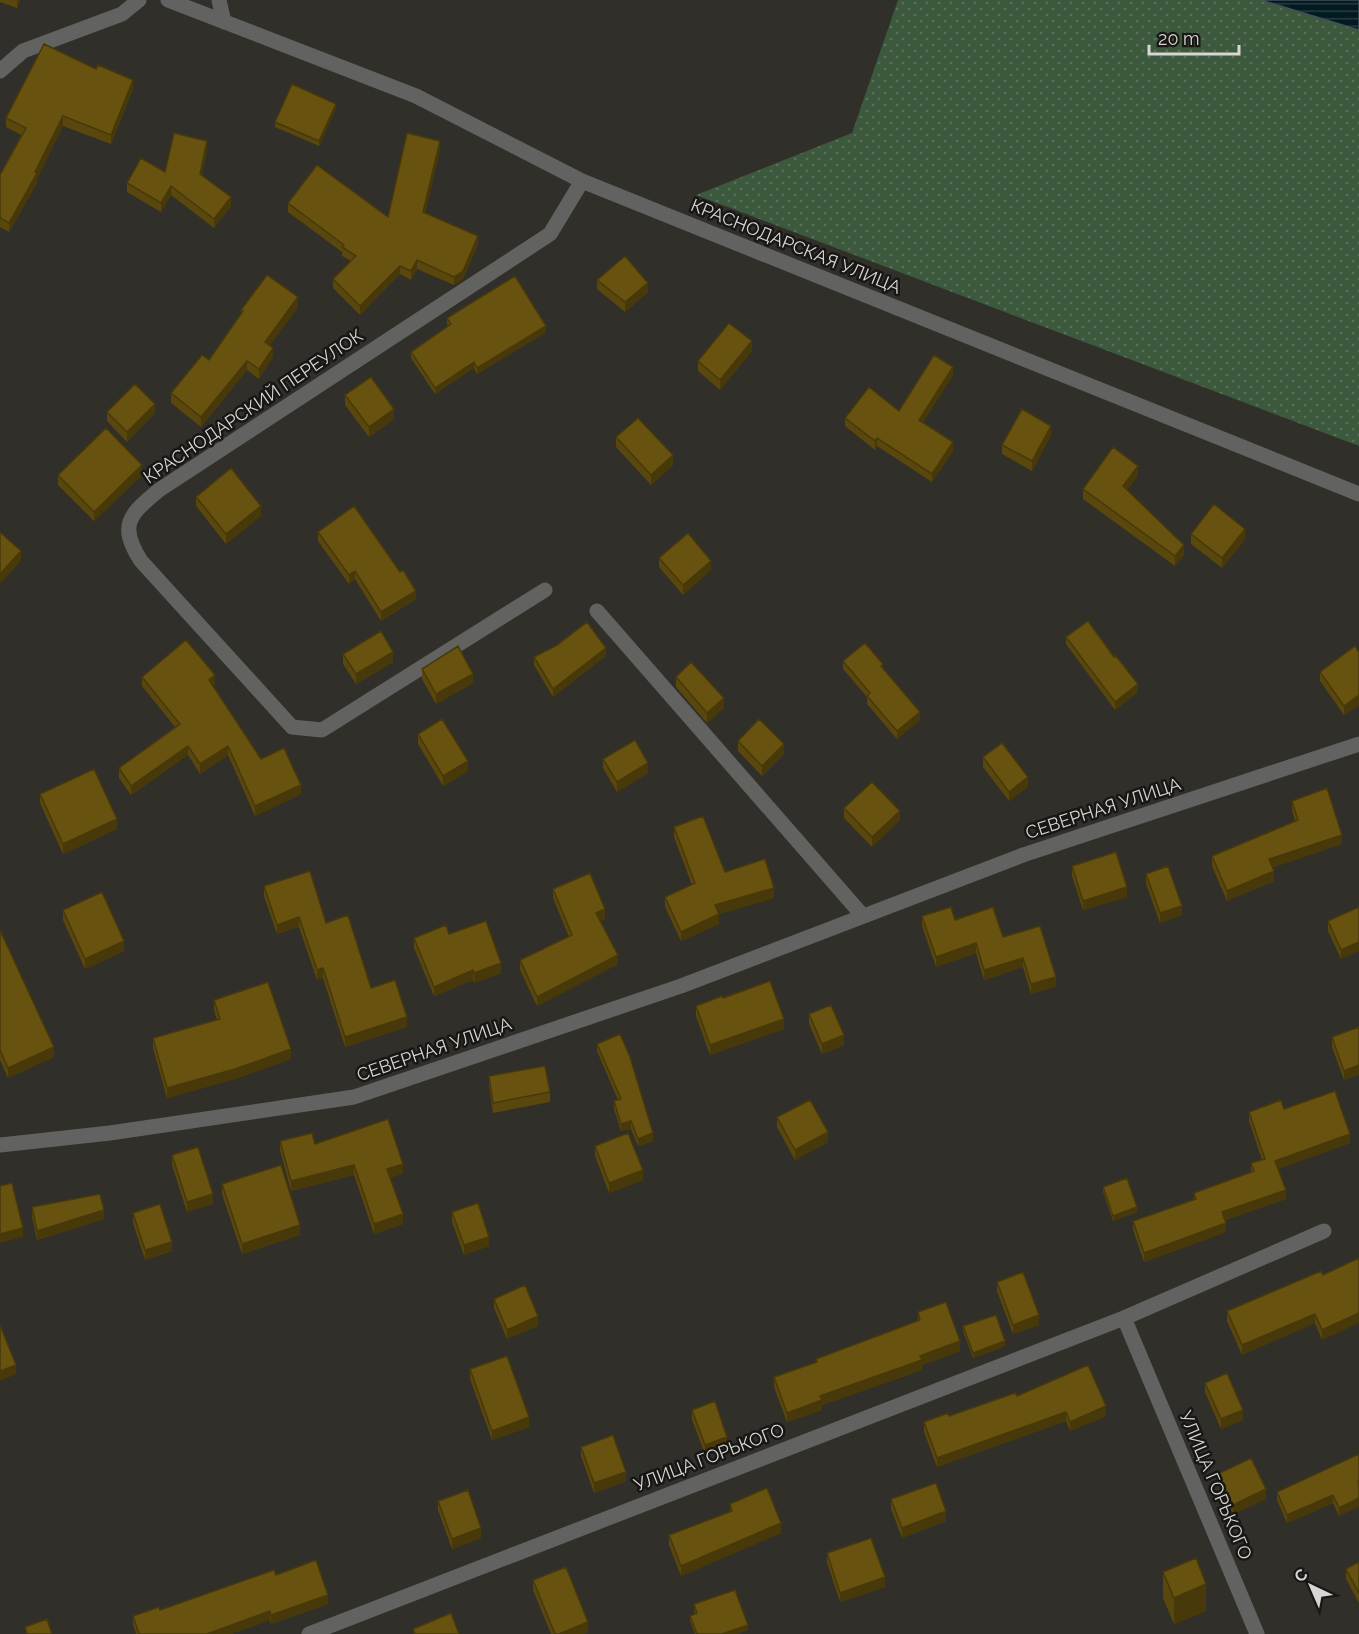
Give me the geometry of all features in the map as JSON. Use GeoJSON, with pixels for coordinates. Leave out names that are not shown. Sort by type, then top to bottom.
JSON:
{"type":"FeatureCollection","features":[{"type":"Feature","properties":{"kind":"street"},"geometry":{"type":"LineString","coordinates":[[0,71],[23,51],[122,14],[139,0]]}},
{"type":"Feature","properties":{"kind":"street","name":"КРАСНОДАРСКАЯ УЛИЦА"},"geometry":{"type":"LineString","coordinates":[[168,0],[416,96],[582,181],[1359,494]]}},
{"type":"Feature","properties":{"kind":"street"},"geometry":{"type":"LineString","coordinates":[[219,0],[224,22]]}},
{"type":"Feature","properties":{"kind":"street","name":"КРАСНОДАРСКИЙ ПЕРЕУЛОК"},"geometry":{"type":"LineString","coordinates":[[545,590],[322,730],[292,727],[141,561],[130,543],[128,527],[138,508],[159,490],[550,234],[582,181]]}},
{"type":"Feature","properties":{"kind":"street"},"geometry":{"type":"LineString","coordinates":[[597,611],[863,916]]}},
{"type":"Feature","properties":{"kind":"street","name":"СЕВЕРНАЯ УЛИЦА"},"geometry":{"type":"LineString","coordinates":[[0,1145],[110,1133],[354,1097],[681,986],[1023,855],[1359,744]]}},
{"type":"Feature","properties":{"kind":"street","name":"УЛИЦА ГОРЬКОГО"},"geometry":{"type":"LineString","coordinates":[[309,1634],[1124,1318],[1324,1230]]}},
{"type":"Feature","properties":{"kind":"street","name":"УЛИЦА ГОРЬКОГО"},"geometry":{"type":"LineString","coordinates":[[1124,1318],[1257,1634]]}},
{"type":"Feature","properties":{"kind":"green space"},"geometry":{"type":"Polygon","coordinates":[[[898,0],[1260,0],[1359,30],[1359,446],[696,195],[852,133],[898,0]]]}},
{"type":"Feature","properties":{"kind":"water"},"geometry":{"type":"Polygon","coordinates":[[[1260,0],[1359,0],[1359,30],[1274,4],[1260,0]]]}},
{"type":"Feature","properties":{"kind":"building"},"geometry":{"type":"Polygon","coordinates":[[[44,44],[96,69],[98,65],[133,80],[111,135],[63,116],[35,172],[37,173],[9,223],[0,218],[0,175],[26,128],[6,118],[44,44]]]}},
{"type":"Feature","properties":{"kind":"building"},"geometry":{"type":"Polygon","coordinates":[[[292,84],[336,104],[319,141],[275,122],[292,84]]]}},
{"type":"Feature","properties":{"kind":"building"},"geometry":{"type":"Polygon","coordinates":[[[174,133],[207,141],[200,174],[231,197],[214,219],[171,186],[161,203],[127,183],[141,158],[165,172],[174,133]]]}},
{"type":"Feature","properties":{"kind":"building"},"geometry":{"type":"Polygon","coordinates":[[[407,133],[440,141],[423,212],[478,236],[463,271],[454,277],[417,260],[411,271],[400,266],[360,306],[333,279],[356,256],[288,203],[317,165],[388,217],[407,133]]]}},
{"type":"Feature","properties":{"kind":"building"},"geometry":{"type":"Polygon","coordinates":[[[625,256],[648,283],[625,302],[597,280],[625,256]]]}},
{"type":"Feature","properties":{"kind":"building"},"geometry":{"type":"Polygon","coordinates":[[[267,275],[298,297],[265,342],[273,348],[259,369],[247,361],[201,417],[171,393],[202,355],[209,360],[267,275]]]}},
{"type":"Feature","properties":{"kind":"building"},"geometry":{"type":"Polygon","coordinates":[[[515,276],[546,326],[477,368],[474,362],[435,388],[411,352],[451,324],[447,318],[515,276]]]}},
{"type":"Feature","properties":{"kind":"building"},"geometry":{"type":"Polygon","coordinates":[[[729,323],[752,341],[720,380],[698,361],[729,323]]]}},
{"type":"Feature","properties":{"kind":"building"},"geometry":{"type":"Polygon","coordinates":[[[934,355],[953,367],[919,420],[953,442],[932,474],[877,438],[875,441],[845,418],[869,387],[899,411],[934,355]]]}},
{"type":"Feature","properties":{"kind":"building"},"geometry":{"type":"Polygon","coordinates":[[[371,377],[394,409],[369,427],[345,395],[371,377]]]}},
{"type":"Feature","properties":{"kind":"building"},"geometry":{"type":"Polygon","coordinates":[[[135,384],[155,404],[127,432],[107,412],[135,384]]]}},
{"type":"Feature","properties":{"kind":"building"},"geometry":{"type":"Polygon","coordinates":[[[1022,409],[1051,426],[1032,461],[1002,445],[1022,409]]]}},
{"type":"Feature","properties":{"kind":"building"},"geometry":{"type":"Polygon","coordinates":[[[638,418],[673,455],[651,475],[616,437],[638,418]]]}},
{"type":"Feature","properties":{"kind":"building"},"geometry":{"type":"Polygon","coordinates":[[[106,428],[142,465],[94,512],[58,475],[106,428]]]}},
{"type":"Feature","properties":{"kind":"building"},"geometry":{"type":"Polygon","coordinates":[[[1113,447],[1138,466],[1123,486],[1184,545],[1175,556],[1083,489],[1113,447]]]}},
{"type":"Feature","properties":{"kind":"building"},"geometry":{"type":"Polygon","coordinates":[[[231,468],[261,506],[226,534],[196,497],[231,468]]]}},
{"type":"Feature","properties":{"kind":"building"},"geometry":{"type":"Polygon","coordinates":[[[1214,504],[1245,529],[1222,558],[1191,534],[1214,504]]]}},
{"type":"Feature","properties":{"kind":"building"},"geometry":{"type":"Polygon","coordinates":[[[354,506],[400,572],[403,570],[416,591],[381,612],[355,571],[349,575],[318,532],[354,506]]]}},
{"type":"Feature","properties":{"kind":"building"},"geometry":{"type":"Polygon","coordinates":[[[0,532],[21,551],[0,574],[0,532]]]}},
{"type":"Feature","properties":{"kind":"building"},"geometry":{"type":"Polygon","coordinates":[[[688,533],[711,561],[683,585],[659,558],[688,533]]]}},
{"type":"Feature","properties":{"kind":"building"},"geometry":{"type":"Polygon","coordinates":[[[1088,621],[1114,657],[1116,656],[1138,684],[1115,702],[1066,637],[1088,621]]]}},
{"type":"Feature","properties":{"kind":"building"},"geometry":{"type":"Polygon","coordinates":[[[587,622],[606,648],[553,689],[534,657],[557,645],[587,622]]]}},
{"type":"Feature","properties":{"kind":"building"},"geometry":{"type":"Polygon","coordinates":[[[381,631],[393,652],[356,674],[343,654],[381,631]]]}},
{"type":"Feature","properties":{"kind":"building"},"geometry":{"type":"Polygon","coordinates":[[[186,640],[215,675],[209,680],[261,759],[284,748],[301,785],[255,806],[228,746],[200,764],[188,746],[131,786],[119,768],[180,724],[142,677],[186,640]]]}},
{"type":"Feature","properties":{"kind":"building"},"geometry":{"type":"Polygon","coordinates":[[[865,643],[883,664],[881,666],[920,712],[897,731],[867,696],[870,693],[843,661],[865,643]]]}},
{"type":"Feature","properties":{"kind":"building"},"geometry":{"type":"Polygon","coordinates":[[[458,646],[473,674],[436,694],[422,669],[458,646]]]}},
{"type":"Feature","properties":{"kind":"building"},"geometry":{"type":"Polygon","coordinates":[[[1355,646],[1359,653],[1359,695],[1344,706],[1320,672],[1355,646]]]}},
{"type":"Feature","properties":{"kind":"building"},"geometry":{"type":"Polygon","coordinates":[[[691,662],[724,698],[707,713],[676,677],[691,662]]]}},
{"type":"Feature","properties":{"kind":"building"},"geometry":{"type":"Polygon","coordinates":[[[442,719],[468,761],[443,776],[418,734],[442,719]]]}},
{"type":"Feature","properties":{"kind":"building"},"geometry":{"type":"Polygon","coordinates":[[[759,719],[784,744],[762,766],[738,741],[759,719]]]}},
{"type":"Feature","properties":{"kind":"building"},"geometry":{"type":"Polygon","coordinates":[[[635,740],[648,763],[617,782],[603,759],[635,740]]]}},
{"type":"Feature","properties":{"kind":"building"},"geometry":{"type":"Polygon","coordinates":[[[1002,743],[1028,777],[1009,792],[983,757],[1002,743]]]}},
{"type":"Feature","properties":{"kind":"building"},"geometry":{"type":"Polygon","coordinates":[[[94,769],[117,819],[63,844],[40,794],[94,769]]]}},
{"type":"Feature","properties":{"kind":"building"},"geometry":{"type":"Polygon","coordinates":[[[872,782],[900,811],[872,837],[844,808],[872,782]]]}},
{"type":"Feature","properties":{"kind":"building"},"geometry":{"type":"Polygon","coordinates":[[[1327,788],[1342,835],[1269,859],[1274,871],[1227,891],[1212,856],[1298,820],[1292,801],[1327,788]]]}},
{"type":"Feature","properties":{"kind":"building"},"geometry":{"type":"Polygon","coordinates":[[[703,816],[725,872],[765,859],[774,888],[715,905],[719,914],[681,932],[665,897],[695,883],[674,827],[703,816]]]}},
{"type":"Feature","properties":{"kind":"building"},"geometry":{"type":"Polygon","coordinates":[[[1116,852],[1127,887],[1083,901],[1072,866],[1116,852]]]}},
{"type":"Feature","properties":{"kind":"building"},"geometry":{"type":"Polygon","coordinates":[[[1168,866],[1182,906],[1160,913],[1146,874],[1168,866]]]}},
{"type":"Feature","properties":{"kind":"building"},"geometry":{"type":"Polygon","coordinates":[[[310,871],[326,923],[348,915],[371,988],[395,980],[407,1017],[345,1037],[323,968],[317,970],[299,917],[277,925],[264,886],[310,871]]]}},
{"type":"Feature","properties":{"kind":"building"},"geometry":{"type":"Polygon","coordinates":[[[590,873],[605,909],[596,913],[618,955],[537,997],[520,960],[572,935],[553,889],[590,873]]]}},
{"type":"Feature","properties":{"kind":"building"},"geometry":{"type":"Polygon","coordinates":[[[102,892],[124,941],[85,959],[63,910],[102,892]]]}},
{"type":"Feature","properties":{"kind":"building"},"geometry":{"type":"Polygon","coordinates":[[[951,907],[955,920],[993,907],[1003,937],[1040,926],[1056,977],[1031,984],[1023,958],[984,970],[976,943],[936,957],[922,916],[951,907]]]}},
{"type":"Feature","properties":{"kind":"building"},"geometry":{"type":"Polygon","coordinates":[[[1359,907],[1359,942],[1341,950],[1328,921],[1359,907]]]}},
{"type":"Feature","properties":{"kind":"building"},"geometry":{"type":"Polygon","coordinates":[[[486,921],[501,963],[474,973],[473,970],[434,987],[414,938],[446,925],[449,934],[486,921]]]}},
{"type":"Feature","properties":{"kind":"building"},"geometry":{"type":"Polygon","coordinates":[[[0,930],[54,1047],[8,1068],[0,1050],[0,930]]]}},
{"type":"Feature","properties":{"kind":"building"},"geometry":{"type":"Polygon","coordinates":[[[770,981],[784,1019],[710,1045],[696,1006],[770,981]]]}},
{"type":"Feature","properties":{"kind":"building"},"geometry":{"type":"Polygon","coordinates":[[[268,982],[291,1049],[235,1069],[167,1088],[153,1038],[220,1019],[214,1000],[268,982]]]}},
{"type":"Feature","properties":{"kind":"building"},"geometry":{"type":"Polygon","coordinates":[[[831,1005],[844,1035],[822,1044],[809,1014],[831,1005]]]}},
{"type":"Feature","properties":{"kind":"building"},"geometry":{"type":"Polygon","coordinates":[[[1359,1027],[1359,1065],[1344,1071],[1332,1037],[1359,1027]]]}},
{"type":"Feature","properties":{"kind":"building"},"geometry":{"type":"Polygon","coordinates":[[[620,1034],[630,1057],[653,1133],[638,1139],[631,1121],[621,1124],[614,1101],[621,1099],[597,1044],[620,1034]]]}},
{"type":"Feature","properties":{"kind":"building"},"geometry":{"type":"Polygon","coordinates":[[[545,1066],[550,1092],[493,1103],[489,1076],[545,1066]]]}},
{"type":"Feature","properties":{"kind":"building"},"geometry":{"type":"Polygon","coordinates":[[[1335,1091],[1350,1134],[1275,1161],[1286,1190],[1222,1212],[1226,1223],[1144,1253],[1133,1221],[1196,1199],[1194,1193],[1254,1171],[1251,1163],[1265,1159],[1249,1112],[1281,1100],[1284,1109],[1335,1091]]]}},
{"type":"Feature","properties":{"kind":"building"},"geometry":{"type":"Polygon","coordinates":[[[810,1100],[828,1132],[795,1150],[777,1117],[810,1100]]]}},
{"type":"Feature","properties":{"kind":"building"},"geometry":{"type":"Polygon","coordinates":[[[388,1119],[403,1164],[387,1169],[403,1214],[374,1224],[354,1165],[291,1181],[280,1141],[312,1133],[315,1144],[388,1119]]]}},
{"type":"Feature","properties":{"kind":"building"},"geometry":{"type":"Polygon","coordinates":[[[628,1133],[643,1170],[609,1183],[595,1146],[628,1133]]]}},
{"type":"Feature","properties":{"kind":"building"},"geometry":{"type":"Polygon","coordinates":[[[198,1147],[213,1194],[187,1202],[172,1155],[198,1147]]]}},
{"type":"Feature","properties":{"kind":"building"},"geometry":{"type":"Polygon","coordinates":[[[281,1165],[300,1225],[242,1244],[222,1184],[281,1165]]]}},
{"type":"Feature","properties":{"kind":"building"},"geometry":{"type":"Polygon","coordinates":[[[1127,1178],[1137,1207],[1113,1216],[1103,1187],[1127,1178]]]}},
{"type":"Feature","properties":{"kind":"building"},"geometry":{"type":"Polygon","coordinates":[[[12,1183],[23,1228],[0,1234],[0,1186],[12,1183]]]}},
{"type":"Feature","properties":{"kind":"building"},"geometry":{"type":"Polygon","coordinates":[[[100,1194],[104,1210],[37,1231],[32,1207],[100,1194]]]}},
{"type":"Feature","properties":{"kind":"building"},"geometry":{"type":"Polygon","coordinates":[[[478,1203],[489,1237],[464,1245],[452,1212],[478,1203]]]}},
{"type":"Feature","properties":{"kind":"building"},"geometry":{"type":"Polygon","coordinates":[[[160,1204],[172,1242],[145,1250],[133,1213],[160,1204]]]}},
{"type":"Feature","properties":{"kind":"building"},"geometry":{"type":"Polygon","coordinates":[[[1359,1258],[1359,1313],[1322,1330],[1315,1314],[1242,1345],[1227,1311],[1321,1271],[1323,1275],[1359,1258]]]}},
{"type":"Feature","properties":{"kind":"building"},"geometry":{"type":"Polygon","coordinates":[[[1023,1272],[1039,1315],[1013,1325],[997,1282],[1023,1272]]]}},
{"type":"Feature","properties":{"kind":"building"},"geometry":{"type":"Polygon","coordinates":[[[525,1285],[538,1316],[507,1330],[494,1299],[525,1285]]]}},
{"type":"Feature","properties":{"kind":"building"},"geometry":{"type":"Polygon","coordinates":[[[946,1302],[960,1341],[920,1356],[922,1360],[820,1396],[822,1400],[787,1413],[774,1377],[920,1320],[918,1312],[946,1302]]]}},
{"type":"Feature","properties":{"kind":"building"},"geometry":{"type":"Polygon","coordinates":[[[996,1315],[1005,1341],[973,1353],[963,1326],[996,1315]]]}},
{"type":"Feature","properties":{"kind":"building"},"geometry":{"type":"Polygon","coordinates":[[[0,1325],[16,1365],[0,1371],[0,1325]]]}},
{"type":"Feature","properties":{"kind":"building"},"geometry":{"type":"Polygon","coordinates":[[[507,1356],[529,1417],[492,1431],[470,1369],[507,1356]]]}},
{"type":"Feature","properties":{"kind":"building"},"geometry":{"type":"Polygon","coordinates":[[[1088,1365],[1106,1406],[1070,1422],[1066,1412],[937,1458],[924,1422],[948,1413],[949,1416],[1015,1393],[1017,1396],[1088,1365]]]}},
{"type":"Feature","properties":{"kind":"building"},"geometry":{"type":"Polygon","coordinates":[[[1227,1373],[1243,1410],[1221,1419],[1205,1383],[1227,1373]]]}},
{"type":"Feature","properties":{"kind":"building"},"geometry":{"type":"Polygon","coordinates":[[[715,1401],[727,1437],[705,1445],[692,1410],[715,1401]]]}},
{"type":"Feature","properties":{"kind":"building"},"geometry":{"type":"Polygon","coordinates":[[[613,1435],[626,1472],[594,1483],[581,1447],[613,1435]]]}},
{"type":"Feature","properties":{"kind":"building"},"geometry":{"type":"Polygon","coordinates":[[[1359,1454],[1359,1498],[1339,1508],[1333,1495],[1287,1515],[1277,1492],[1359,1454]]]}},
{"type":"Feature","properties":{"kind":"building"},"geometry":{"type":"Polygon","coordinates":[[[1251,1458],[1266,1489],[1233,1505],[1218,1474],[1251,1458]]]}},
{"type":"Feature","properties":{"kind":"building"},"geometry":{"type":"Polygon","coordinates":[[[936,1483],[946,1511],[902,1528],[891,1499],[936,1483]]]}},
{"type":"Feature","properties":{"kind":"building"},"geometry":{"type":"Polygon","coordinates":[[[767,1488],[781,1523],[681,1566],[669,1535],[732,1511],[730,1504],[767,1488]]]}},
{"type":"Feature","properties":{"kind":"building"},"geometry":{"type":"Polygon","coordinates":[[[468,1490],[481,1528],[452,1539],[438,1501],[468,1490]]]}},
{"type":"Feature","properties":{"kind":"building"},"geometry":{"type":"Polygon","coordinates":[[[871,1538],[885,1577],[840,1593],[827,1553],[871,1538]]]}},
{"type":"Feature","properties":{"kind":"building"},"geometry":{"type":"Polygon","coordinates":[[[1196,1558],[1206,1584],[1174,1598],[1163,1572],[1196,1558]]]}},
{"type":"Feature","properties":{"kind":"building"},"geometry":{"type":"Polygon","coordinates":[[[316,1560],[328,1595],[271,1615],[270,1611],[207,1634],[139,1634],[133,1616],[159,1607],[160,1610],[274,1570],[276,1575],[316,1560]]]}},
{"type":"Feature","properties":{"kind":"building"},"geometry":{"type":"Polygon","coordinates":[[[1359,1562],[1359,1593],[1346,1569],[1359,1562]]]}},
{"type":"Feature","properties":{"kind":"building"},"geometry":{"type":"Polygon","coordinates":[[[566,1567],[588,1622],[555,1634],[533,1580],[566,1567]]]}},
{"type":"Feature","properties":{"kind":"building"},"geometry":{"type":"Polygon","coordinates":[[[735,1590],[748,1625],[722,1634],[697,1634],[690,1616],[697,1613],[694,1604],[735,1590]]]}},
{"type":"Feature","properties":{"kind":"building"},"geometry":{"type":"Polygon","coordinates":[[[451,1613],[459,1634],[415,1634],[413,1629],[451,1613]]]}},
{"type":"Feature","properties":{"kind":"building"},"geometry":{"type":"Polygon","coordinates":[[[47,1619],[52,1634],[27,1634],[25,1627],[47,1619]]]}}]}
